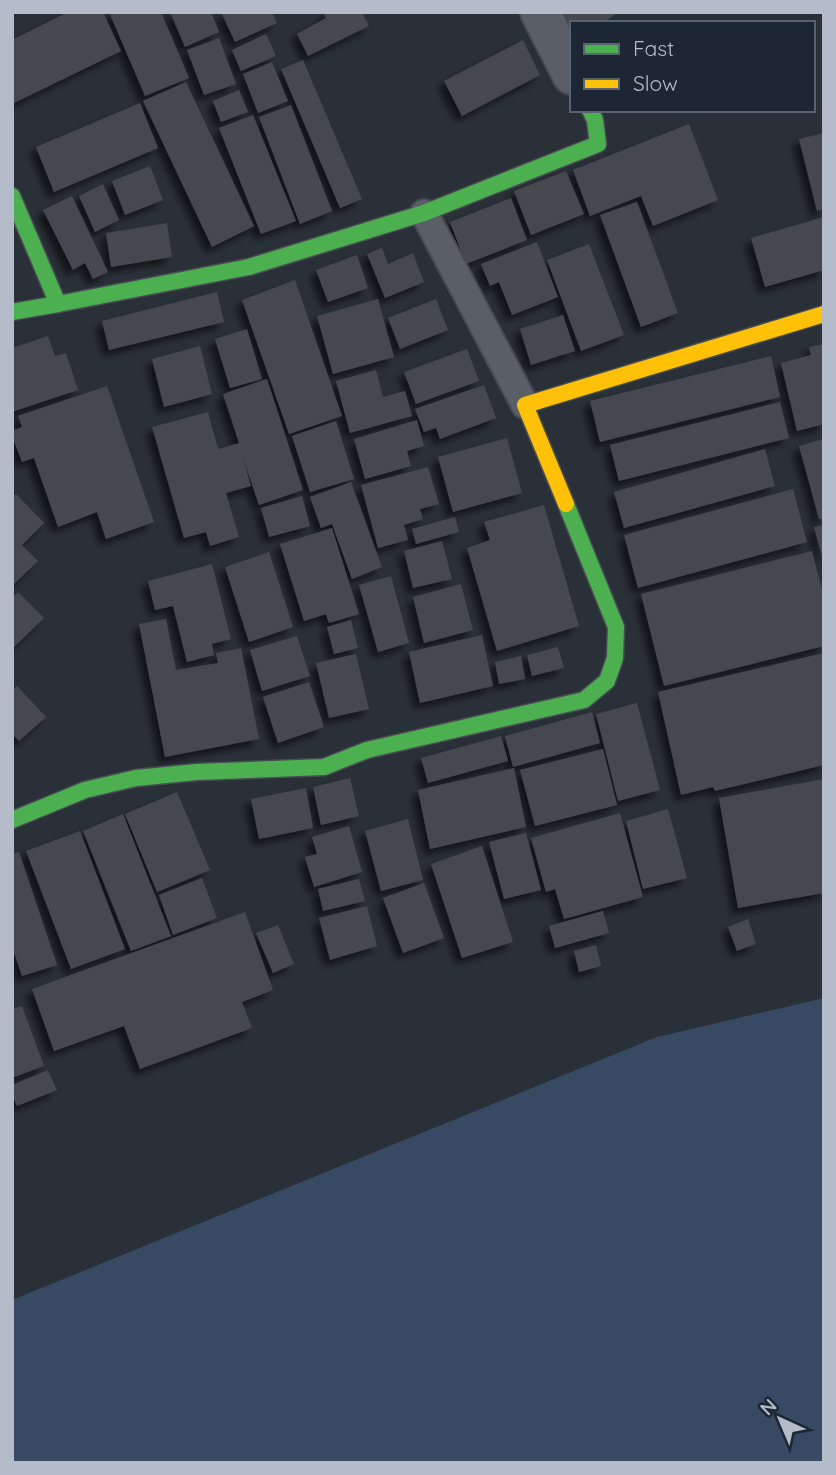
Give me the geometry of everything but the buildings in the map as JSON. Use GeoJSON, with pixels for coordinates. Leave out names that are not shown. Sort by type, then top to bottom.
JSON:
{"type":"FeatureCollection","features":[{"type":"Feature","properties":{"kind":"street"},"geometry":{"type":"LineString","coordinates":[[540,12],[570,71]]}},
{"type":"Feature","properties":{"kind":"street"},"geometry":{"type":"LineString","coordinates":[[12,311],[248,267],[424,213],[598,144],[595,120],[591,112]]}},
{"type":"Feature","properties":{"kind":"street"},"geometry":{"type":"LineString","coordinates":[[12,196],[58,304]]}},
{"type":"Feature","properties":{"kind":"street"},"geometry":{"type":"LineString","coordinates":[[12,820],[85,790],[136,778],[197,772],[324,766],[367,750],[583,700],[607,681],[615,658],[616,626],[525,405],[824,314]]}},
{"type":"Feature","properties":{"kind":"lane"},"geometry":{"type":"LineString","coordinates":[[424,213],[525,405]]}},
{"type":"Feature","properties":{"kind":"water"},"geometry":{"type":"Polygon","coordinates":[[[824,998],[824,1463],[12,1463],[12,1300],[657,1037],[824,998]]]}},
{"type":"Feature","properties":{"kind":"traffic: fast"},"geometry":{"type":"LineString","coordinates":[[58,304],[249,267],[424,213],[598,144],[595,120],[591,112]]}},
{"type":"Feature","properties":{"kind":"traffic: fast"},"geometry":{"type":"LineString","coordinates":[[12,196],[58,304],[12,312]]}},
{"type":"Feature","properties":{"kind":"traffic: fast"},"geometry":{"type":"LineString","coordinates":[[12,820],[85,790],[136,778],[197,772],[324,767],[367,750],[584,700],[607,681],[615,658],[616,627],[566,504]]}},
{"type":"Feature","properties":{"kind":"traffic: slow"},"geometry":{"type":"LineString","coordinates":[[566,504],[525,405],[824,314]]}}]}
